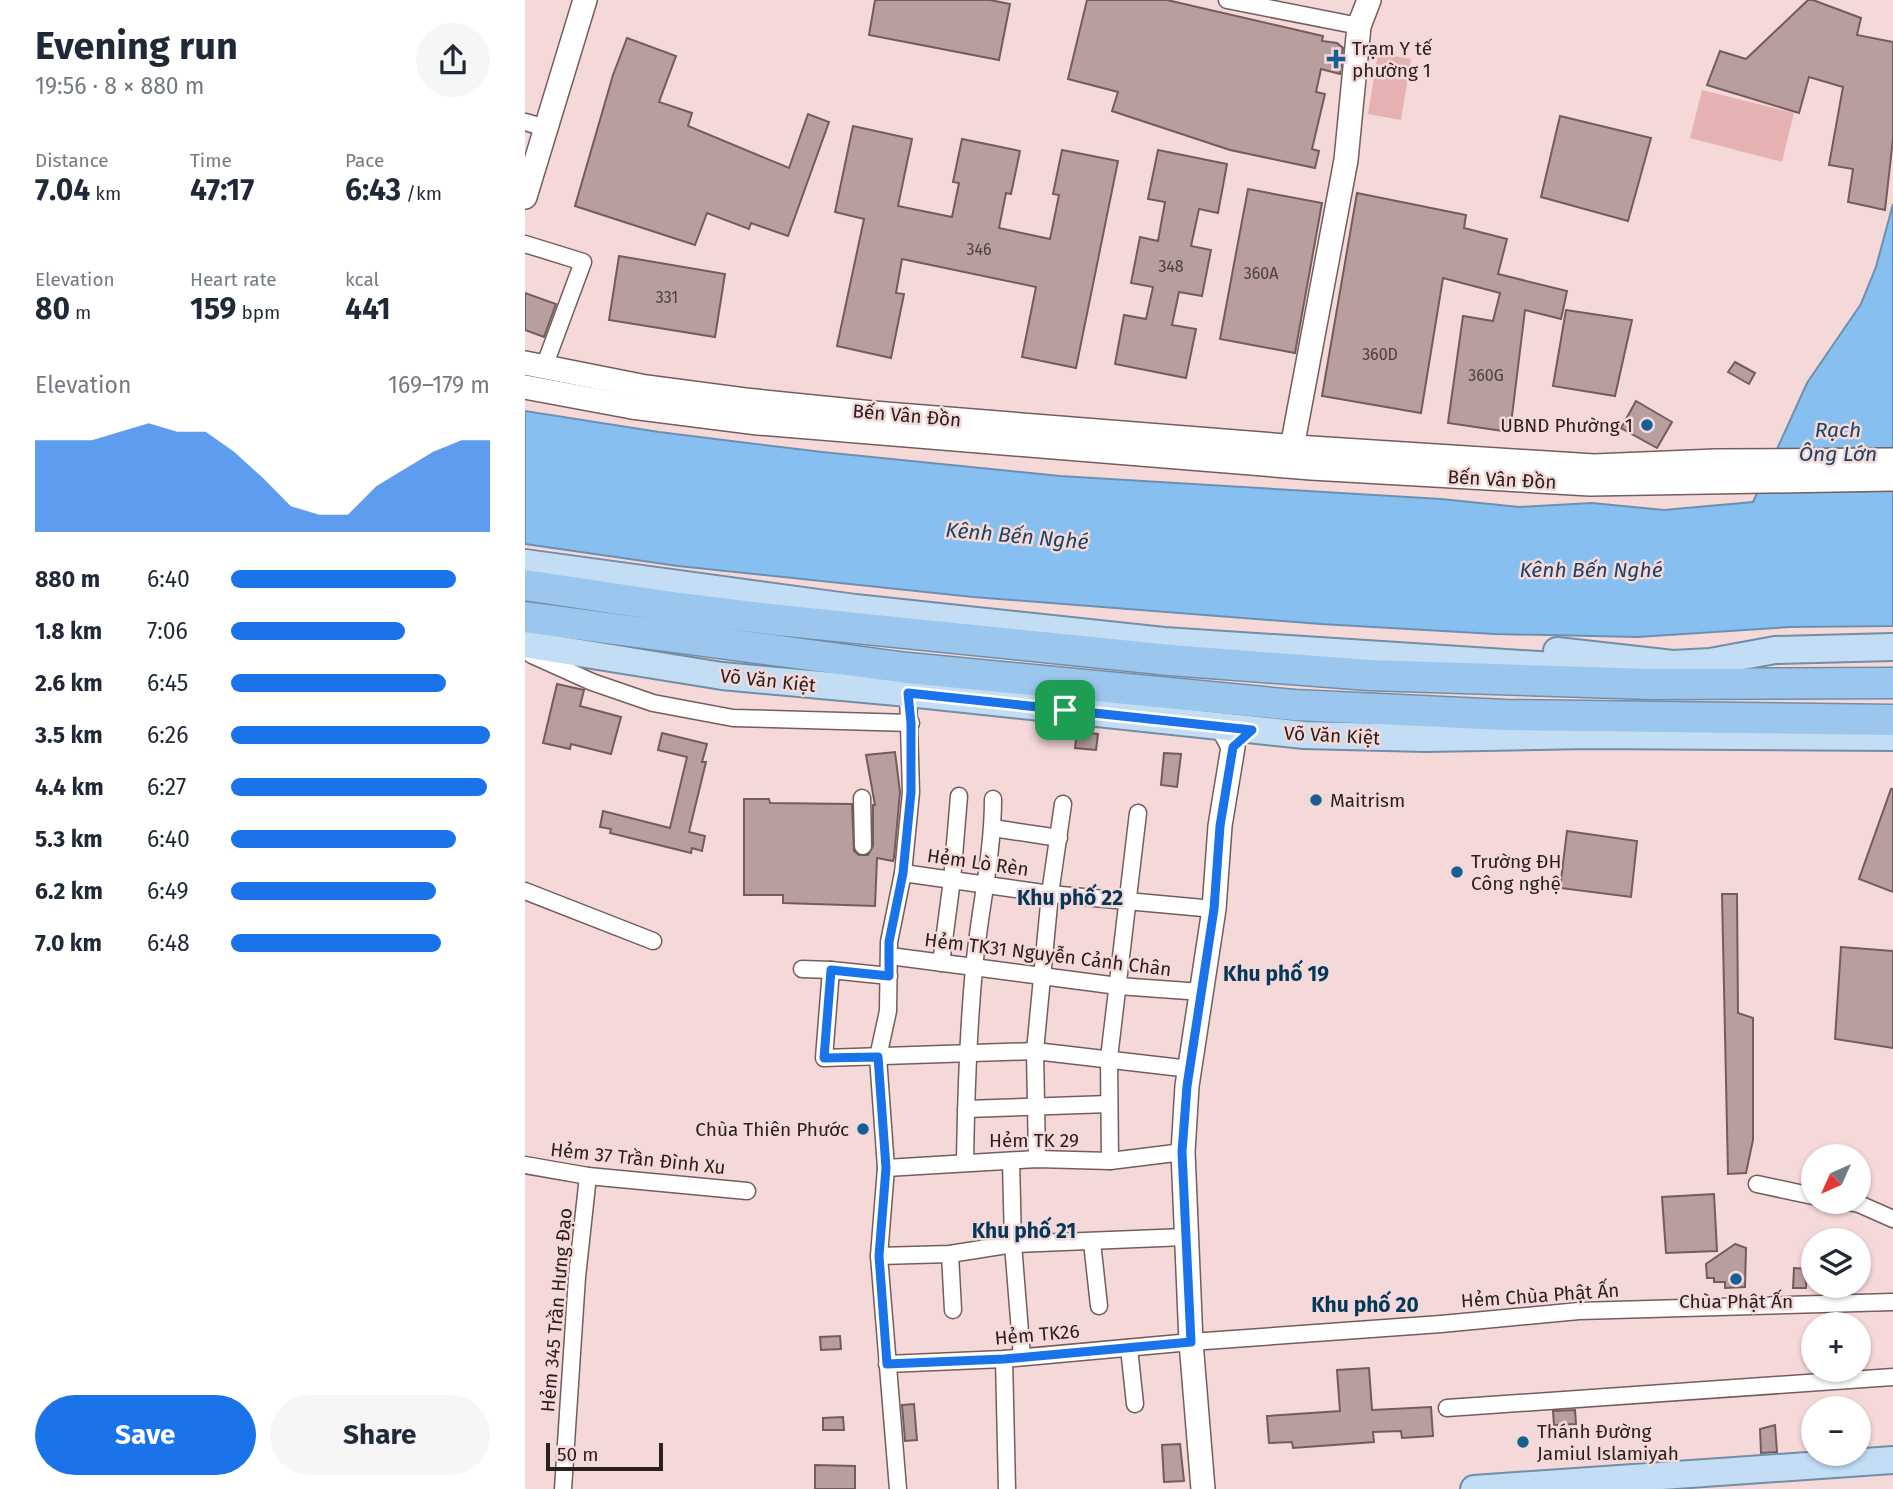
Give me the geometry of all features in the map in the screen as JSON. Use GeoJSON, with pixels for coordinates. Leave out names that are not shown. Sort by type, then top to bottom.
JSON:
{"type":"FeatureCollection","features":[{"type":"Feature","properties":{"kind":"highway"},"geometry":{"type":"LineString","coordinates":[[525,585],[753,617],[1170,660],[1369,675],[1651,684],[1716,672],[1893,683]]}},
{"type":"Feature","properties":{"kind":"highway","name":"Võ Văn Kiệt"},"geometry":{"type":"LineString","coordinates":[[525,617],[907,668],[1294,705],[1505,715],[1893,719]]}},
{"type":"Feature","properties":{"kind":"main road"},"geometry":{"type":"LineString","coordinates":[[525,197],[535,125],[585,0]]}},
{"type":"Feature","properties":{"kind":"main road"},"geometry":{"type":"LineString","coordinates":[[1291,456],[1346,160],[1359,26],[1369,0]]}},
{"type":"Feature","properties":{"kind":"main road","name":"Bến Vân Đồn"},"geometry":{"type":"LineString","coordinates":[[535,365],[646,387],[745,400],[1291,456]]}},
{"type":"Feature","properties":{"kind":"main road","name":"Bến Vân Đồn"},"geometry":{"type":"LineString","coordinates":[[525,387],[632,407],[758,423],[1592,475],[1716,471]]}},
{"type":"Feature","properties":{"kind":"main road"},"geometry":{"type":"LineString","coordinates":[[1716,471],[1893,460]]}},
{"type":"Feature","properties":{"kind":"main road"},"geometry":{"type":"LineString","coordinates":[[1716,471],[1893,479]]}},
{"type":"Feature","properties":{"kind":"main road"},"geometry":{"type":"LineString","coordinates":[[525,563],[855,608],[1164,641],[1554,666],[1651,684]]}},
{"type":"Feature","properties":{"kind":"main road"},"geometry":{"type":"LineString","coordinates":[[855,608],[901,598],[1255,633],[1568,652],[1673,664],[1716,672],[1761,667],[1893,664]]}},
{"type":"Feature","properties":{"kind":"main road","name":"Võ Văn Kiệt"},"geometry":{"type":"LineString","coordinates":[[525,646],[722,676],[908,693],[1236,734],[1390,738],[1588,735],[1893,737]]}},
{"type":"Feature","properties":{"kind":"main road"},"geometry":{"type":"LineString","coordinates":[[1716,672],[1775,650],[1893,647]]}},
{"type":"Feature","properties":{"kind":"main road"},"geometry":{"type":"LineString","coordinates":[[1203,1489],[1191,1342],[1182,1152],[1190,1069],[1214,909],[1220,826],[1236,734]]}},
{"type":"Feature","properties":{"kind":"main road"},"geometry":{"type":"LineString","coordinates":[[1848,1472],[1893,1460]]}},
{"type":"Feature","properties":{"kind":"main road"},"geometry":{"type":"LineString","coordinates":[[1474,1489],[1721,1483],[1848,1472],[1893,1477]]}},
{"type":"Feature","properties":{"kind":"street"},"geometry":{"type":"LineString","coordinates":[[1227,0],[1359,26]]}},
{"type":"Feature","properties":{"kind":"street"},"geometry":{"type":"LineString","coordinates":[[525,244],[583,262],[535,365]]}},
{"type":"Feature","properties":{"kind":"street"},"geometry":{"type":"LineString","coordinates":[[525,646],[532,655],[592,682],[653,703],[733,718],[911,723]]}},
{"type":"Feature","properties":{"kind":"street"},"geometry":{"type":"LineString","coordinates":[[898,1489],[879,1256],[886,1168],[878,1057],[888,1011],[889,942],[903,873],[911,792],[908,693]]}},
{"type":"Feature","properties":{"kind":"street"},"geometry":{"type":"LineString","coordinates":[[941,963],[959,796]]}},
{"type":"Feature","properties":{"kind":"street"},"geometry":{"type":"LineString","coordinates":[[862,798],[863,846]]}},
{"type":"Feature","properties":{"kind":"street"},"geometry":{"type":"LineString","coordinates":[[965,1162],[974,967],[993,828],[993,799]]}},
{"type":"Feature","properties":{"kind":"street"},"geometry":{"type":"LineString","coordinates":[[1037,1159],[1035,1051],[1063,804]]}},
{"type":"Feature","properties":{"kind":"street"},"geometry":{"type":"LineString","coordinates":[[1110,1161],[1109,1058],[1138,813]]}},
{"type":"Feature","properties":{"kind":"street"},"geometry":{"type":"LineString","coordinates":[[993,828],[1059,838]]}},
{"type":"Feature","properties":{"kind":"street","name":"Hẻm Lò Rèn"},"geometry":{"type":"LineString","coordinates":[[903,873],[1051,894],[1214,909]]}},
{"type":"Feature","properties":{"kind":"street"},"geometry":{"type":"LineString","coordinates":[[525,891],[653,941]]}},
{"type":"Feature","properties":{"kind":"street","name":"Hẻm TK31 Nguyễn Cảnh Chân"},"geometry":{"type":"LineString","coordinates":[[890,956],[1118,986],[1202,992]]}},
{"type":"Feature","properties":{"kind":"street"},"geometry":{"type":"LineString","coordinates":[[802,969],[889,976]]}},
{"type":"Feature","properties":{"kind":"street"},"geometry":{"type":"LineString","coordinates":[[831,970],[824,1058],[1035,1051],[1190,1069]]}},
{"type":"Feature","properties":{"kind":"street"},"geometry":{"type":"LineString","coordinates":[[966,1109],[1109,1104]]}},
{"type":"Feature","properties":{"kind":"street","name":"Hẻm TK 29"},"geometry":{"type":"LineString","coordinates":[[886,1168],[1037,1159],[1110,1161],[1182,1152]]}},
{"type":"Feature","properties":{"kind":"street"},"geometry":{"type":"LineString","coordinates":[[1011,1161],[1013,1244],[1022,1356]]}},
{"type":"Feature","properties":{"kind":"street","name":"Hẻm 37 Trần Ðình Xu"},"geometry":{"type":"LineString","coordinates":[[525,1165],[588,1176],[747,1191]]}},
{"type":"Feature","properties":{"kind":"street","name":"Hẻm 345 Trần Hưng Ðạo"},"geometry":{"type":"LineString","coordinates":[[563,1489],[577,1277],[588,1176]]}},
{"type":"Feature","properties":{"kind":"street"},"geometry":{"type":"LineString","coordinates":[[1757,1184],[1801,1193]]}},
{"type":"Feature","properties":{"kind":"street"},"geometry":{"type":"LineString","coordinates":[[1871,1209],[1893,1219]]}},
{"type":"Feature","properties":{"kind":"street"},"geometry":{"type":"LineString","coordinates":[[879,1256],[950,1254],[1013,1244],[1185,1237]]}},
{"type":"Feature","properties":{"kind":"street"},"geometry":{"type":"LineString","coordinates":[[1092,1242],[1099,1306]]}},
{"type":"Feature","properties":{"kind":"street"},"geometry":{"type":"LineString","coordinates":[[950,1254],[953,1310]]}},
{"type":"Feature","properties":{"kind":"street","name":"Hẻm Chùa Phật Ấn"},"geometry":{"type":"LineString","coordinates":[[1191,1342],[1579,1311],[1893,1301]]}},
{"type":"Feature","properties":{"kind":"street","name":"Hẻm TK26"},"geometry":{"type":"LineString","coordinates":[[887,1364],[1004,1359],[1191,1342]]}},
{"type":"Feature","properties":{"kind":"street"},"geometry":{"type":"LineString","coordinates":[[1129,1348],[1135,1404]]}},
{"type":"Feature","properties":{"kind":"street"},"geometry":{"type":"LineString","coordinates":[[1004,1359],[1007,1489]]}},
{"type":"Feature","properties":{"kind":"street"},"geometry":{"type":"LineString","coordinates":[[1447,1408],[1893,1377]]}},
{"type":"Feature","properties":{"kind":"shaded area"},"geometry":{"type":"Polygon","coordinates":[[[1378,53],[1411,59],[1401,120],[1368,114],[1378,53]]]}},
{"type":"Feature","properties":{"kind":"shaded area"},"geometry":{"type":"Polygon","coordinates":[[[1702,90],[1794,113],[1782,162],[1690,138],[1702,90]]]}},
{"type":"Feature","properties":{"kind":"water","name":"Kênh Bến Nghé"},"geometry":{"type":"Polygon","coordinates":[[[1893,204],[1893,626],[1790,627],[1637,637],[1495,634],[1321,624],[973,597],[678,566],[525,544],[525,411],[659,432],[822,452],[1060,476],[1441,499],[1519,507],[1592,503],[1664,510],[1753,502],[1807,383],[1861,304],[1876,267],[1893,204]]]}},
{"type":"Feature","properties":{"kind":"building"},"geometry":{"type":"Polygon","coordinates":[[[875,0],[990,0],[1010,4],[999,60],[869,35],[875,0]]]}},
{"type":"Feature","properties":{"kind":"building"},"geometry":{"type":"Polygon","coordinates":[[[1087,0],[1167,0],[1323,36],[1322,41],[1337,43],[1343,48],[1340,74],[1321,69],[1316,92],[1325,94],[1312,149],[1319,151],[1315,168],[1230,150],[1112,111],[1118,92],[1068,79],[1087,0]]]}},
{"type":"Feature","properties":{"kind":"building"},"geometry":{"type":"Polygon","coordinates":[[[1808,0],[1861,18],[1857,35],[1893,42],[1893,139],[1885,210],[1848,202],[1853,169],[1829,165],[1843,87],[1809,77],[1799,113],[1707,85],[1720,51],[1746,59],[1808,0]]]}},
{"type":"Feature","properties":{"kind":"building"},"geometry":{"type":"Polygon","coordinates":[[[627,38],[676,56],[659,102],[692,113],[688,126],[789,168],[808,114],[829,122],[788,236],[751,223],[749,229],[707,213],[695,245],[575,206],[613,75],[627,38]]]}},
{"type":"Feature","properties":{"kind":"building"},"geometry":{"type":"Polygon","coordinates":[[[1560,116],[1651,138],[1628,221],[1541,197],[1560,116]]]}},
{"type":"Feature","properties":{"kind":"building"},"geometry":{"type":"Polygon","coordinates":[[[853,126],[912,139],[898,206],[952,217],[959,183],[953,182],[962,139],[1020,151],[1011,194],[1006,193],[999,228],[1050,239],[1059,195],[1053,194],[1062,150],[1118,161],[1076,368],[1022,357],[1036,287],[902,259],[896,293],[904,294],[891,358],[837,346],[864,219],[835,212],[853,126]]]}},
{"type":"Feature","properties":{"kind":"building"},"geometry":{"type":"Polygon","coordinates":[[[1158,150],[1227,164],[1218,213],[1199,209],[1191,246],[1211,250],[1202,296],[1179,292],[1172,325],[1196,329],[1186,378],[1115,364],[1124,315],[1146,319],[1153,287],[1131,283],[1140,237],[1158,241],[1165,202],[1148,199],[1158,150]]]}},
{"type":"Feature","properties":{"kind":"building"},"geometry":{"type":"Polygon","coordinates":[[[1248,189],[1322,203],[1295,353],[1220,339],[1248,189]]]}},
{"type":"Feature","properties":{"kind":"building"},"geometry":{"type":"Polygon","coordinates":[[[1357,193],[1466,215],[1464,228],[1507,239],[1498,274],[1567,291],[1561,319],[1525,310],[1510,432],[1448,423],[1463,316],[1493,321],[1500,293],[1443,278],[1421,413],[1322,396],[1357,193]]]}},
{"type":"Feature","properties":{"kind":"building"},"geometry":{"type":"Polygon","coordinates":[[[619,256],[725,274],[715,337],[609,320],[619,256]]]}},
{"type":"Feature","properties":{"kind":"building"},"geometry":{"type":"Polygon","coordinates":[[[525,293],[556,304],[544,337],[525,330],[525,293]]]}},
{"type":"Feature","properties":{"kind":"building"},"geometry":{"type":"Polygon","coordinates":[[[1566,310],[1632,320],[1615,396],[1553,386],[1566,310]]]}},
{"type":"Feature","properties":{"kind":"building"},"geometry":{"type":"Polygon","coordinates":[[[1735,362],[1755,373],[1749,384],[1728,372],[1735,362]]]}},
{"type":"Feature","properties":{"kind":"building","name":"UBND Phường 1"},"geometry":{"type":"Polygon","coordinates":[[[1636,401],[1672,422],[1657,448],[1621,428],[1636,401]]]}},
{"type":"Feature","properties":{"kind":"building"},"geometry":{"type":"Polygon","coordinates":[[[557,684],[584,690],[580,706],[621,717],[611,754],[571,744],[570,749],[543,743],[557,684]]]}},
{"type":"Feature","properties":{"kind":"building"},"geometry":{"type":"Polygon","coordinates":[[[1077,732],[1098,734],[1096,750],[1075,748],[1077,732]]]}},
{"type":"Feature","properties":{"kind":"building"},"geometry":{"type":"Polygon","coordinates":[[[662,733],[707,744],[702,762],[706,762],[689,832],[705,836],[702,851],[692,848],[691,853],[610,833],[611,829],[600,827],[603,811],[670,828],[687,757],[658,750],[662,733]]]}},
{"type":"Feature","properties":{"kind":"building"},"geometry":{"type":"Polygon","coordinates":[[[895,752],[900,792],[894,858],[893,861],[877,858],[875,906],[783,903],[783,895],[744,895],[744,799],[769,799],[770,803],[852,804],[854,851],[859,855],[868,855],[873,846],[875,805],[866,755],[895,752]]]}},
{"type":"Feature","properties":{"kind":"building"},"geometry":{"type":"Polygon","coordinates":[[[1164,753],[1181,754],[1177,787],[1161,785],[1164,753]]]}},
{"type":"Feature","properties":{"kind":"building"},"geometry":{"type":"Polygon","coordinates":[[[1893,789],[1893,892],[1859,879],[1893,789]]]}},
{"type":"Feature","properties":{"kind":"building"},"geometry":{"type":"Polygon","coordinates":[[[1567,831],[1637,841],[1631,897],[1560,888],[1567,831]]]}},
{"type":"Feature","properties":{"kind":"building"},"geometry":{"type":"Polygon","coordinates":[[[1722,894],[1737,894],[1738,1013],[1753,1018],[1753,1140],[1746,1173],[1728,1174],[1722,894]]]}},
{"type":"Feature","properties":{"kind":"building"},"geometry":{"type":"Polygon","coordinates":[[[1841,947],[1893,951],[1893,1048],[1835,1039],[1841,947]]]}},
{"type":"Feature","properties":{"kind":"building"},"geometry":{"type":"Polygon","coordinates":[[[1714,1194],[1717,1251],[1666,1253],[1662,1197],[1714,1194]]]}},
{"type":"Feature","properties":{"kind":"building"},"geometry":{"type":"Polygon","coordinates":[[[1735,1244],[1746,1248],[1745,1287],[1725,1288],[1725,1282],[1714,1282],[1714,1278],[1707,1278],[1706,1264],[1735,1244]]]}},
{"type":"Feature","properties":{"kind":"building"},"geometry":{"type":"Polygon","coordinates":[[[1794,1268],[1801,1269],[1801,1288],[1793,1288],[1794,1268]]]}},
{"type":"Feature","properties":{"kind":"building"},"geometry":{"type":"Polygon","coordinates":[[[840,1336],[841,1349],[821,1350],[820,1337],[840,1336]]]}},
{"type":"Feature","properties":{"kind":"building"},"geometry":{"type":"Polygon","coordinates":[[[1369,1368],[1372,1410],[1431,1407],[1433,1436],[1402,1438],[1401,1431],[1373,1432],[1374,1442],[1293,1448],[1292,1442],[1269,1443],[1267,1416],[1340,1411],[1337,1370],[1369,1368]]]}},
{"type":"Feature","properties":{"kind":"building"},"geometry":{"type":"Polygon","coordinates":[[[914,1404],[917,1440],[905,1441],[902,1405],[914,1404]]]}},
{"type":"Feature","properties":{"kind":"building"},"geometry":{"type":"Polygon","coordinates":[[[1575,1410],[1576,1424],[1554,1425],[1553,1411],[1575,1410]]]}},
{"type":"Feature","properties":{"kind":"building"},"geometry":{"type":"Polygon","coordinates":[[[843,1417],[844,1430],[823,1430],[823,1418],[843,1417]]]}},
{"type":"Feature","properties":{"kind":"building"},"geometry":{"type":"Polygon","coordinates":[[[1775,1425],[1777,1452],[1761,1453],[1760,1429],[1775,1425]]]}},
{"type":"Feature","properties":{"kind":"building"},"geometry":{"type":"Polygon","coordinates":[[[1180,1444],[1184,1481],[1164,1482],[1162,1445],[1180,1444]]]}},
{"type":"Feature","properties":{"kind":"building"},"geometry":{"type":"Polygon","coordinates":[[[815,1465],[855,1466],[855,1489],[815,1489],[815,1465]]]}},
{"type":"Feature","properties":{"kind":"place","name":"Trạm Y tế phường 1"},"geometry":{"type":"Point","coordinates":[1336,59]}},
{"type":"Feature","properties":{"kind":"place","name":"UBND Phường 1"},"geometry":{"type":"Point","coordinates":[1647,425]}},
{"type":"Feature","properties":{"kind":"place","name":"Maitrism"},"geometry":{"type":"Point","coordinates":[1316,800]}},
{"type":"Feature","properties":{"kind":"place","name":"Trường ĐH Công nghệ"},"geometry":{"type":"Point","coordinates":[1457,872]}},
{"type":"Feature","properties":{"kind":"place","name":"Chùa Thiên Phước"},"geometry":{"type":"Point","coordinates":[863,1129]}},
{"type":"Feature","properties":{"kind":"place","name":"Chùa Phật Ấn"},"geometry":{"type":"Point","coordinates":[1736,1279]}},
{"type":"Feature","properties":{"kind":"place","name":"Thánh Đường Jamiul Islamiyah"},"geometry":{"type":"Point","coordinates":[1523,1442]}},
{"type":"Feature","properties":{"kind":"district","name":"Khu phố 22"},"geometry":{"type":"Point","coordinates":[1070,898]}},
{"type":"Feature","properties":{"kind":"district","name":"Khu phố 19"},"geometry":{"type":"Point","coordinates":[1276,974]}},
{"type":"Feature","properties":{"kind":"district","name":"Khu phố 21"},"geometry":{"type":"Point","coordinates":[1024,1231]}},
{"type":"Feature","properties":{"kind":"district","name":"Khu phố 20"},"geometry":{"type":"Point","coordinates":[1365,1305]}},
{"type":"Feature","properties":{"kind":"route"},"geometry":{"type":"LineString","coordinates":[[908,693],[1065,710],[1252,730],[1233,747],[1220,826],[1214,909],[1187,1086],[1182,1152],[1191,1342],[1004,1359],[887,1364],[879,1256],[886,1168],[878,1057],[824,1058],[831,970],[889,976],[889,942],[903,873],[911,792],[908,693]]}},
{"type":"Feature","properties":{"kind":"water label","name":"Rạch Ông Lớn"},"geometry":{"type":"Point","coordinates":[1838,442]}}]}
